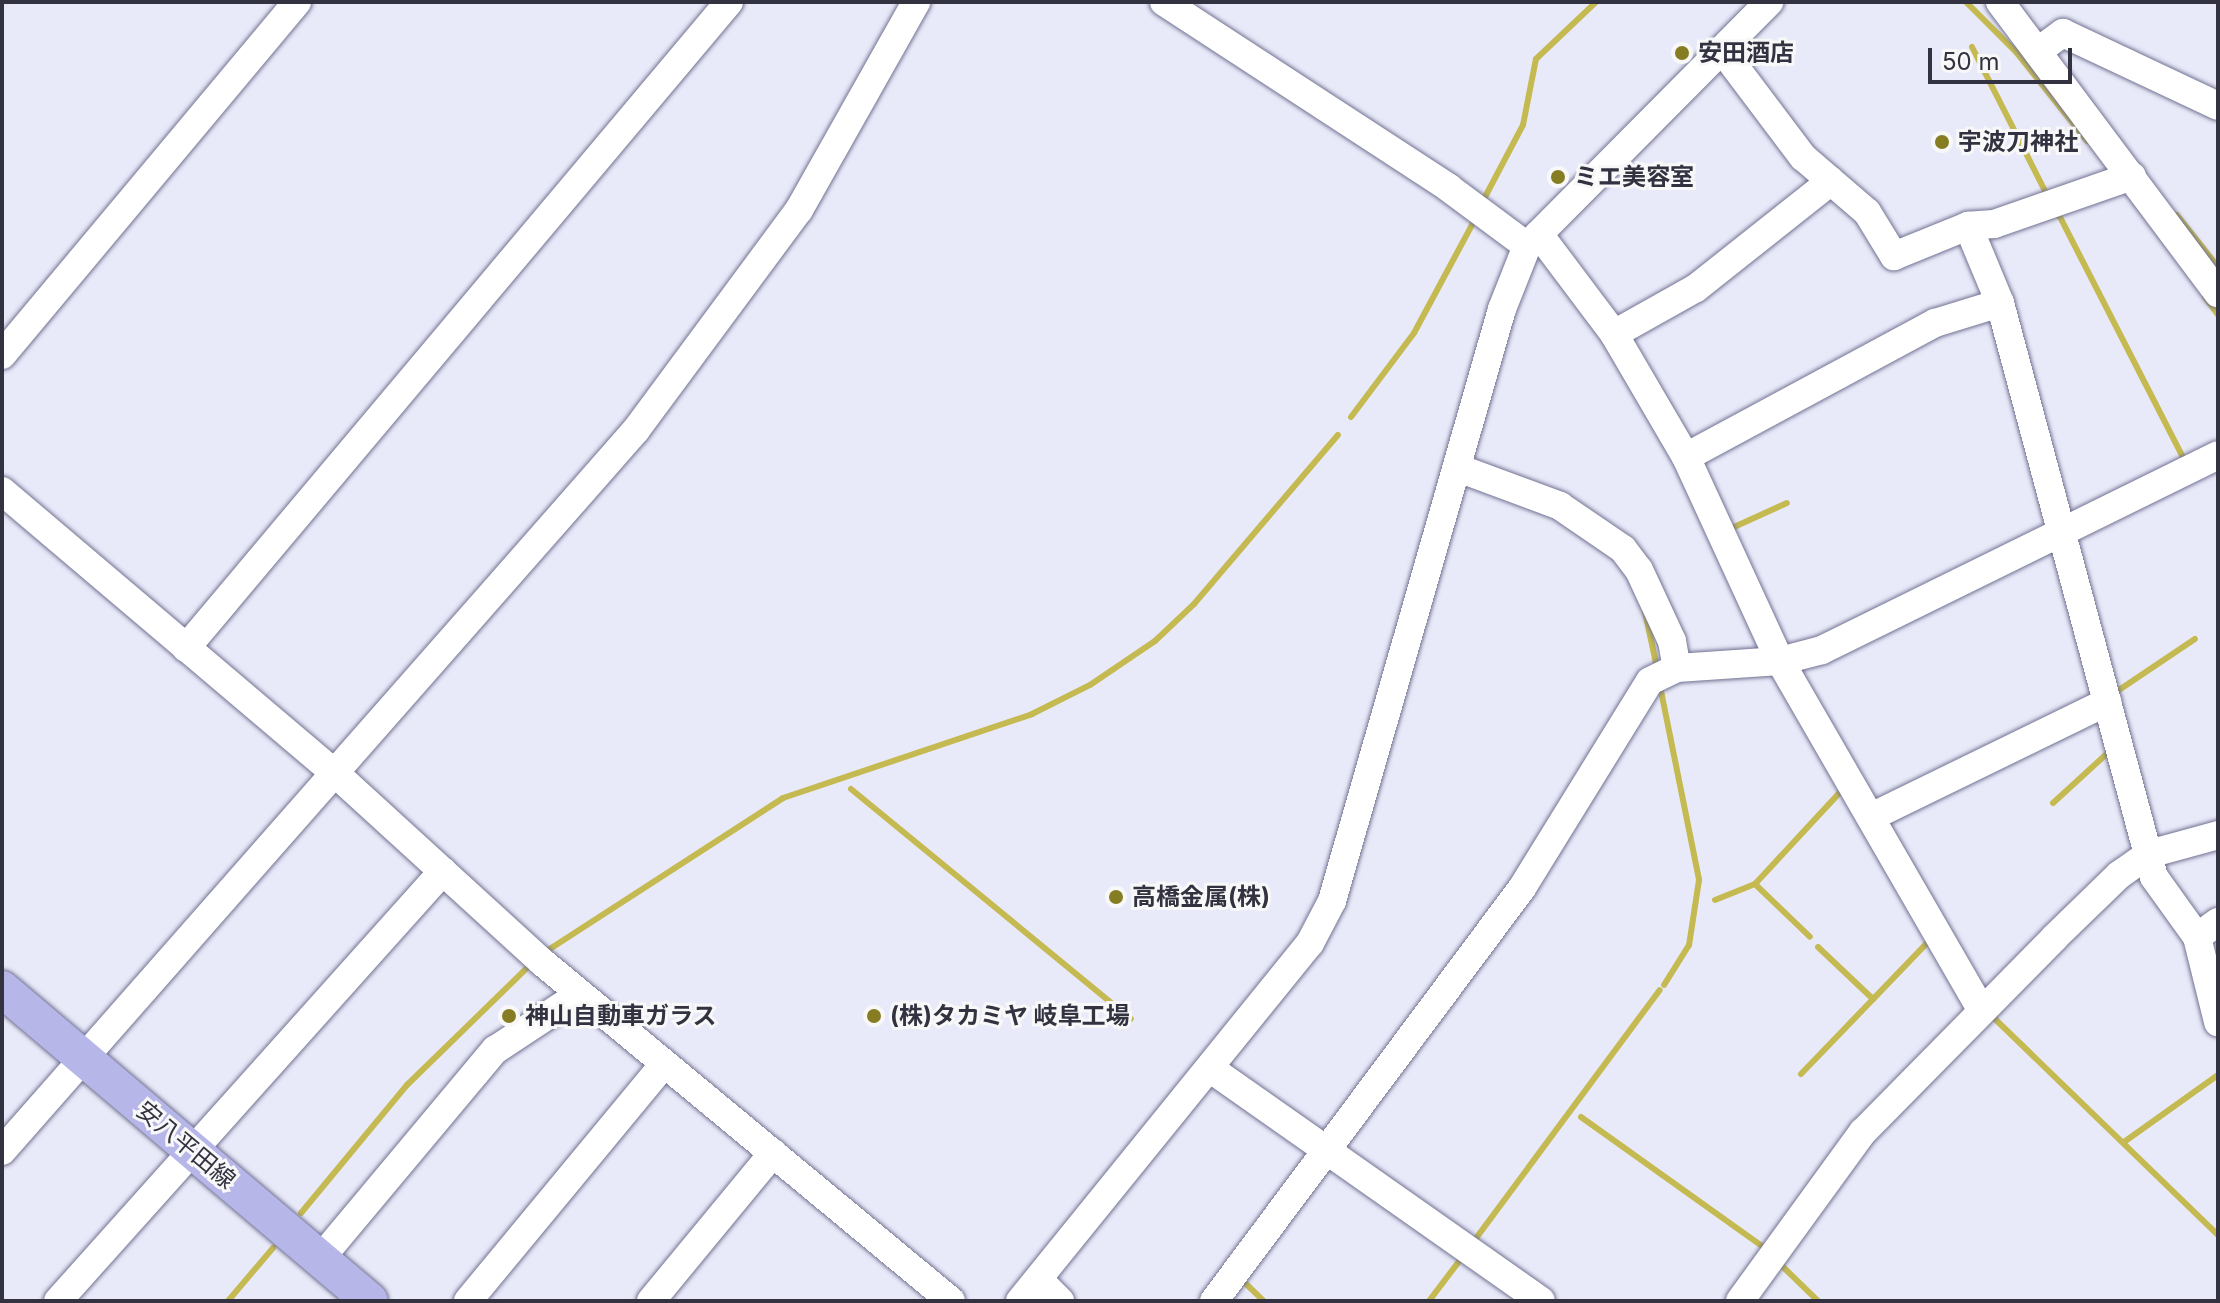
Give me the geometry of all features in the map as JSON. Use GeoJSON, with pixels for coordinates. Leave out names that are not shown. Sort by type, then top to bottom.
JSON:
{"type":"FeatureCollection","features":[{"type":"Feature","properties":{"kind":"main road","name":"安八平田線"},"geometry":{"type":"LineString","coordinates":[[2,989],[370,1301]]}},
{"type":"Feature","properties":{"kind":"street"},"geometry":{"type":"LineString","coordinates":[[2,355],[297,2]]}},
{"type":"Feature","properties":{"kind":"street"},"geometry":{"type":"LineString","coordinates":[[186,648],[729,2]]}},
{"type":"Feature","properties":{"kind":"street"},"geometry":{"type":"LineString","coordinates":[[2,1151],[636,430],[799,210],[916,2]]}},
{"type":"Feature","properties":{"kind":"street"},"geometry":{"type":"LineString","coordinates":[[1164,2],[1533,240],[1614,334],[1686,457],[1780,661],[1981,1009]]}},
{"type":"Feature","properties":{"kind":"street"},"geometry":{"type":"LineString","coordinates":[[1060,1301],[1030,1291],[1310,943],[1332,901],[1502,309],[1533,240],[1769,2]]}},
{"type":"Feature","properties":{"kind":"street"},"geometry":{"type":"LineString","coordinates":[[2000,2],[2218,293]]}},
{"type":"Feature","properties":{"kind":"street"},"geometry":{"type":"LineString","coordinates":[[2038,51],[2063,33],[2218,106]]}},
{"type":"Feature","properties":{"kind":"street"},"geometry":{"type":"LineString","coordinates":[[1723,51],[1803,157],[1867,212],[1894,256],[1968,226],[1994,224],[2132,176]]}},
{"type":"Feature","properties":{"kind":"street"},"geometry":{"type":"LineString","coordinates":[[1614,334],[1696,288],[1831,181]]}},
{"type":"Feature","properties":{"kind":"street"},"geometry":{"type":"LineString","coordinates":[[1968,226],[2000,303],[2154,877],[2207,929],[2218,1022]]}},
{"type":"Feature","properties":{"kind":"street"},"geometry":{"type":"LineString","coordinates":[[1686,457],[1935,323],[2000,303]]}},
{"type":"Feature","properties":{"kind":"street"},"geometry":{"type":"LineString","coordinates":[[1214,1301],[1329,1151],[1522,888],[1650,681],[1677,668],[1780,661],[1822,650],[2218,455]]}},
{"type":"Feature","properties":{"kind":"street"},"geometry":{"type":"LineString","coordinates":[[1458,468],[1560,506],[1623,549],[1639,570],[1672,641],[1677,668]]}},
{"type":"Feature","properties":{"kind":"street"},"geometry":{"type":"LineString","coordinates":[[2,491],[335,773],[580,994],[951,1301]]}},
{"type":"Feature","properties":{"kind":"street"},"geometry":{"type":"LineString","coordinates":[[1871,817],[2107,702]]}},
{"type":"Feature","properties":{"kind":"street"},"geometry":{"type":"LineString","coordinates":[[1740,1301],[1863,1132],[1981,1009],[2119,875],[2149,854],[2218,835]]}},
{"type":"Feature","properties":{"kind":"street"},"geometry":{"type":"LineString","coordinates":[[58,1301],[190,1148],[443,871]]}},
{"type":"Feature","properties":{"kind":"street"},"geometry":{"type":"LineString","coordinates":[[320,1259],[495,1050],[580,994]]}},
{"type":"Feature","properties":{"kind":"street"},"geometry":{"type":"LineString","coordinates":[[468,1301],[664,1064]]}},
{"type":"Feature","properties":{"kind":"street"},"geometry":{"type":"LineString","coordinates":[[1211,1069],[1541,1301]]}},
{"type":"Feature","properties":{"kind":"street"},"geometry":{"type":"LineString","coordinates":[[651,1301],[773,1153]]}},
{"type":"Feature","properties":{"kind":"waterway"},"geometry":{"type":"LineString","coordinates":[[1485,197],[1523,125],[1536,59],[1596,2]]}},
{"type":"Feature","properties":{"kind":"waterway"},"geometry":{"type":"LineString","coordinates":[[1966,2],[2016,52],[2087,141]]}},
{"type":"Feature","properties":{"kind":"waterway"},"geometry":{"type":"LineString","coordinates":[[1972,47],[2046,193]]}},
{"type":"Feature","properties":{"kind":"waterway"},"geometry":{"type":"LineString","coordinates":[[2053,213],[2060,217],[2184,459]]}},
{"type":"Feature","properties":{"kind":"waterway"},"geometry":{"type":"LineString","coordinates":[[2177,215],[2218,267]]}},
{"type":"Feature","properties":{"kind":"waterway"},"geometry":{"type":"LineString","coordinates":[[1351,417],[1414,333],[1475,219]]}},
{"type":"Feature","properties":{"kind":"waterway"},"geometry":{"type":"LineString","coordinates":[[2205,297],[2218,315]]}},
{"type":"Feature","properties":{"kind":"waterway"},"geometry":{"type":"LineString","coordinates":[[542,954],[783,798],[1032,714],[1090,685],[1155,641],[1194,604],[1338,435]]}},
{"type":"Feature","properties":{"kind":"waterway"},"geometry":{"type":"LineString","coordinates":[[1732,533],[1734,527],[1787,503]]}},
{"type":"Feature","properties":{"kind":"waterway"},"geometry":{"type":"LineString","coordinates":[[1645,612],[1657,668]]}},
{"type":"Feature","properties":{"kind":"waterway"},"geometry":{"type":"LineString","coordinates":[[2116,692],[2195,639]]}},
{"type":"Feature","properties":{"kind":"waterway"},"geometry":{"type":"LineString","coordinates":[[1660,686],[1699,880],[1689,945],[1664,985]]}},
{"type":"Feature","properties":{"kind":"waterway"},"geometry":{"type":"LineString","coordinates":[[2053,803],[2112,749]]}},
{"type":"Feature","properties":{"kind":"waterway"},"geometry":{"type":"LineString","coordinates":[[851,789],[1131,1019]]}},
{"type":"Feature","properties":{"kind":"waterway"},"geometry":{"type":"LineString","coordinates":[[1715,900],[1755,884],[1843,789]]}},
{"type":"Feature","properties":{"kind":"waterway"},"geometry":{"type":"LineString","coordinates":[[1755,884],[1810,937]]}},
{"type":"Feature","properties":{"kind":"waterway"},"geometry":{"type":"LineString","coordinates":[[1801,1074],[1929,941]]}},
{"type":"Feature","properties":{"kind":"waterway"},"geometry":{"type":"LineString","coordinates":[[1818,947],[1873,999]]}},
{"type":"Feature","properties":{"kind":"waterway"},"geometry":{"type":"LineString","coordinates":[[301,1213],[407,1085],[531,964]]}},
{"type":"Feature","properties":{"kind":"waterway"},"geometry":{"type":"LineString","coordinates":[[1471,1245],[1660,990]]}},
{"type":"Feature","properties":{"kind":"waterway"},"geometry":{"type":"LineString","coordinates":[[1996,1012],[1994,1018],[2218,1235]]}},
{"type":"Feature","properties":{"kind":"waterway"},"geometry":{"type":"LineString","coordinates":[[2124,1142],[2218,1075]]}},
{"type":"Feature","properties":{"kind":"waterway"},"geometry":{"type":"LineString","coordinates":[[1581,1117],[1762,1246]]}},
{"type":"Feature","properties":{"kind":"waterway"},"geometry":{"type":"LineString","coordinates":[[228,1301],[273,1248]]}},
{"type":"Feature","properties":{"kind":"waterway"},"geometry":{"type":"LineString","coordinates":[[1429,1301],[1463,1256]]}},
{"type":"Feature","properties":{"kind":"waterway"},"geometry":{"type":"LineString","coordinates":[[1779,1263],[1818,1301]]}},
{"type":"Feature","properties":{"kind":"waterway"},"geometry":{"type":"LineString","coordinates":[[1242,1280],[1264,1301]]}},
{"type":"Feature","properties":{"kind":"place","name":"安田酒店"},"geometry":{"type":"Point","coordinates":[1682,53]}},
{"type":"Feature","properties":{"kind":"place","name":"宇波刀神社"},"geometry":{"type":"Point","coordinates":[1942,142]}},
{"type":"Feature","properties":{"kind":"place","name":"ミエ美容室"},"geometry":{"type":"Point","coordinates":[1558,177]}},
{"type":"Feature","properties":{"kind":"place","name":"高橋金属(株)"},"geometry":{"type":"Point","coordinates":[1116,897]}},
{"type":"Feature","properties":{"kind":"place","name":"神山自動車ガラス"},"geometry":{"type":"Point","coordinates":[509,1016]}},
{"type":"Feature","properties":{"kind":"place","name":"(株)タカミヤ 岐阜工場"},"geometry":{"type":"Point","coordinates":[874,1016]}}]}
